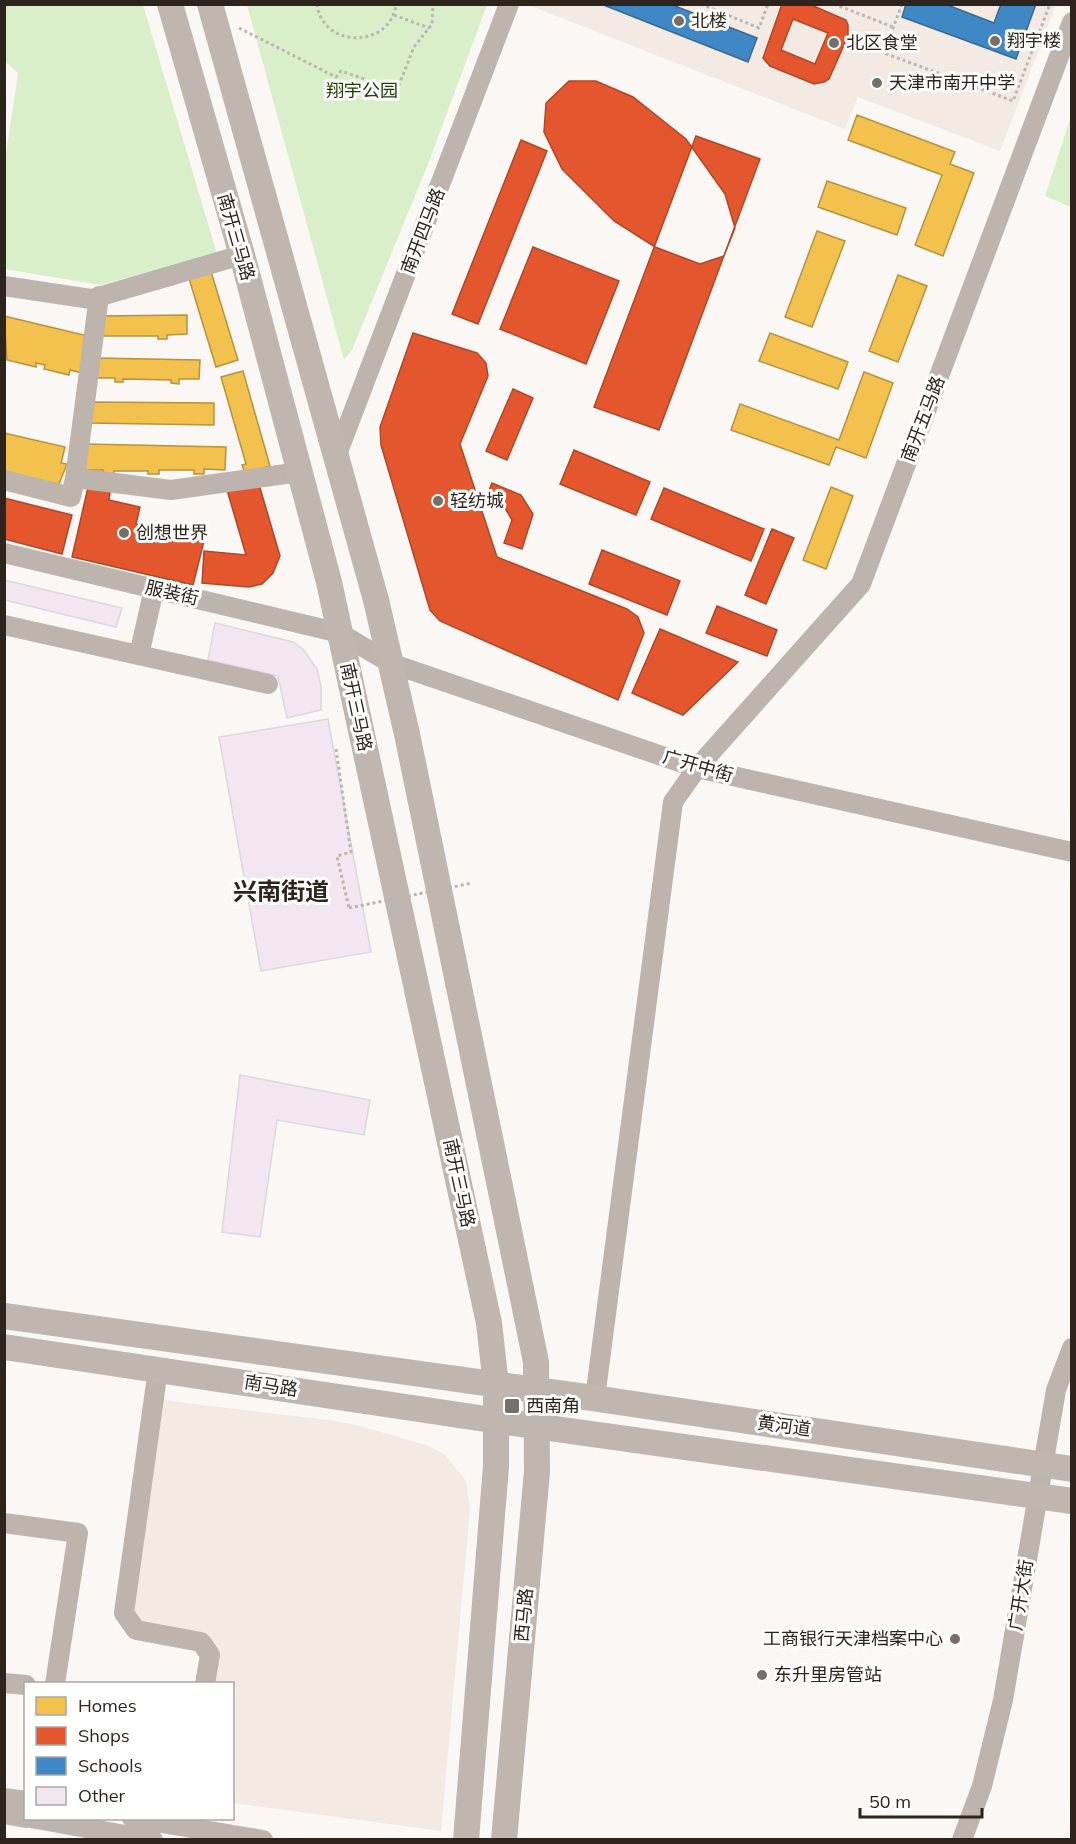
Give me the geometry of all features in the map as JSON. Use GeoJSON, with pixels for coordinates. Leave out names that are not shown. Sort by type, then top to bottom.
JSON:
{"type":"FeatureCollection","features":[{"type":"Feature","properties":{"kind":"main road","name":"南开三马路"},"geometry":{"type":"LineString","coordinates":[[170,4],[242,255],[340,633],[485,1304],[496,1385],[497,1420]]}},
{"type":"Feature","properties":{"kind":"main road","name":"南开三马路"},"geometry":{"type":"LineString","coordinates":[[212,10],[336,457],[390,663],[528,1319],[538,1390]]}},
{"type":"Feature","properties":{"kind":"main road","name":"南马路"},"geometry":{"type":"LineString","coordinates":[[4,1316],[496,1385]]}},
{"type":"Feature","properties":{"kind":"main road","name":"南马路"},"geometry":{"type":"LineString","coordinates":[[4,1347],[538,1426]]}},
{"type":"Feature","properties":{"kind":"main road","name":"黄河道"},"geometry":{"type":"LineString","coordinates":[[496,1385],[1071,1469]]}},
{"type":"Feature","properties":{"kind":"main road","name":"西马路"},"geometry":{"type":"LineString","coordinates":[[504,1839],[537,1471],[538,1390]]}},
{"type":"Feature","properties":{"kind":"main road"},"geometry":{"type":"LineString","coordinates":[[466,1839],[494,1505],[497,1420]]}},
{"type":"Feature","properties":{"kind":"main road","name":"黄河道"},"geometry":{"type":"LineString","coordinates":[[538,1426],[1071,1501]]}},
{"type":"Feature","properties":{"kind":"street","name":"南开四马路"},"geometry":{"type":"LineString","coordinates":[[336,457],[509,4]]}},
{"type":"Feature","properties":{"kind":"street","name":"南开五马路"},"geometry":{"type":"LineString","coordinates":[[595,1398],[673,802],[697,768],[861,584],[1071,22]]}},
{"type":"Feature","properties":{"kind":"street"},"geometry":{"type":"LineString","coordinates":[[4,286],[91,299],[242,255]]}},
{"type":"Feature","properties":{"kind":"street"},"geometry":{"type":"LineString","coordinates":[[4,480],[72,496],[99,296]]}},
{"type":"Feature","properties":{"kind":"street"},"geometry":{"type":"LineString","coordinates":[[75,478],[171,490],[300,472]]}},
{"type":"Feature","properties":{"kind":"street","name":"服装街"},"geometry":{"type":"LineString","coordinates":[[4,553],[340,633]]}},
{"type":"Feature","properties":{"kind":"street"},"geometry":{"type":"LineString","coordinates":[[139,655],[154,588]]}},
{"type":"Feature","properties":{"kind":"street"},"geometry":{"type":"LineString","coordinates":[[4,625],[268,684]]}},
{"type":"Feature","properties":{"kind":"street","name":"广开中街"},"geometry":{"type":"LineString","coordinates":[[340,633],[390,663],[697,768],[1071,852]]}},
{"type":"Feature","properties":{"kind":"street","name":"广开大街"},"geometry":{"type":"LineString","coordinates":[[962,1839],[982,1786],[1003,1700],[1036,1496],[1056,1390],[1071,1348]]}},
{"type":"Feature","properties":{"kind":"street"},"geometry":{"type":"LineString","coordinates":[[158,1369],[124,1613],[136,1630],[201,1642],[210,1655],[205,1682]]}},
{"type":"Feature","properties":{"kind":"street"},"geometry":{"type":"LineString","coordinates":[[4,1522],[78,1533],[55,1682]]}},
{"type":"Feature","properties":{"kind":"street"},"geometry":{"type":"LineString","coordinates":[[4,1683],[24,1685]]}},
{"type":"Feature","properties":{"kind":"street"},"geometry":{"type":"LineString","coordinates":[[4,1798],[24,1801]]}},
{"type":"Feature","properties":{"kind":"street"},"geometry":{"type":"LineString","coordinates":[[4,1814],[24,1818]]}},
{"type":"Feature","properties":{"kind":"street"},"geometry":{"type":"LineString","coordinates":[[38,1820],[88,1834],[153,1839]]}},
{"type":"Feature","properties":{"kind":"street"},"geometry":{"type":"LineString","coordinates":[[152,1820],[183,1823],[263,1839]]}},
{"type":"Feature","properties":{"kind":"path"},"geometry":{"type":"LineString","coordinates":[[317,4],[322,21],[331,30],[355,39],[368,37],[381,31],[394,15],[396,4]]}},
{"type":"Feature","properties":{"kind":"path"},"geometry":{"type":"LineString","coordinates":[[212,10],[336,77],[341,71],[397,90],[414,47],[432,24],[433,4]]}},
{"type":"Feature","properties":{"kind":"path"},"geometry":{"type":"LineString","coordinates":[[700,4],[759,28],[768,4]]}},
{"type":"Feature","properties":{"kind":"path"},"geometry":{"type":"LineString","coordinates":[[834,4],[893,27]]}},
{"type":"Feature","properties":{"kind":"path"},"geometry":{"type":"LineString","coordinates":[[902,4],[884,53],[1013,101],[1050,4]]}},
{"type":"Feature","properties":{"kind":"path"},"geometry":{"type":"LineString","coordinates":[[394,15],[429,28]]}},
{"type":"Feature","properties":{"kind":"path"},"geometry":{"type":"LineString","coordinates":[[336,749],[351,852],[337,856],[349,908],[472,883]]}},
{"type":"Feature","properties":{"kind":"shaded area","name":"天津市南开中学"},"geometry":{"type":"Polygon","coordinates":[[[528,5],[1056,5],[1000,151],[858,97],[845,129],[528,5]]]}},
{"type":"Feature","properties":{"kind":"shaded area"},"geometry":{"type":"Polygon","coordinates":[[[161,1400],[336,1421],[429,1446],[444,1454],[466,1481],[470,1508],[441,1831],[234,1803],[234,1682],[200,1682],[207,1639],[128,1623],[161,1400]]]}},
{"type":"Feature","properties":{"kind":"green space"},"geometry":{"type":"Polygon","coordinates":[[[5,5],[143,5],[217,254],[100,285],[5,269],[5,160],[18,73],[5,61],[5,5]]]}},
{"type":"Feature","properties":{"kind":"green space","name":"翔宇公园"},"geometry":{"type":"Polygon","coordinates":[[[247,5],[487,5],[428,164],[352,350],[344,360],[247,5]]]}},
{"type":"Feature","properties":{"kind":"green space"},"geometry":{"type":"Polygon","coordinates":[[[1071,116],[1072,207],[1045,196],[1071,116]]]}},
{"type":"Feature","properties":{"kind":"building: Homes"},"geometry":{"type":"Polygon","coordinates":[[[857,115],[955,152],[950,164],[974,173],[943,256],[915,245],[942,175],[848,140],[857,115]]]}},
{"type":"Feature","properties":{"kind":"building: Homes"},"geometry":{"type":"Polygon","coordinates":[[[827,181],[906,208],[897,235],[818,207],[827,181]]]}},
{"type":"Feature","properties":{"kind":"building: Homes"},"geometry":{"type":"Polygon","coordinates":[[[817,231],[845,241],[812,327],[785,317],[817,231]]]}},
{"type":"Feature","properties":{"kind":"building: Homes"},"geometry":{"type":"Polygon","coordinates":[[[209,265],[238,360],[216,367],[187,272],[209,265]]]}},
{"type":"Feature","properties":{"kind":"building: Homes"},"geometry":{"type":"Polygon","coordinates":[[[898,275],[927,286],[898,362],[869,351],[898,275]]]}},
{"type":"Feature","properties":{"kind":"building: Homes"},"geometry":{"type":"Polygon","coordinates":[[[187,315],[187,334],[167,335],[167,339],[158,339],[158,336],[101,336],[100,316],[187,315]]]}},
{"type":"Feature","properties":{"kind":"building: Homes"},"geometry":{"type":"Polygon","coordinates":[[[4,316],[88,336],[82,373],[70,370],[69,375],[44,369],[45,365],[36,363],[36,367],[7,360],[4,316]]]}},
{"type":"Feature","properties":{"kind":"building: Homes"},"geometry":{"type":"Polygon","coordinates":[[[770,333],[848,362],[838,389],[759,361],[770,333]]]}},
{"type":"Feature","properties":{"kind":"building: Homes"},"geometry":{"type":"Polygon","coordinates":[[[96,358],[200,360],[199,379],[179,379],[179,384],[171,383],[171,380],[123,379],[123,382],[115,382],[115,378],[96,378],[96,358]]]}},
{"type":"Feature","properties":{"kind":"building: Homes"},"geometry":{"type":"Polygon","coordinates":[[[243,371],[270,466],[245,473],[242,465],[246,464],[221,377],[243,371]]]}},
{"type":"Feature","properties":{"kind":"building: Homes"},"geometry":{"type":"Polygon","coordinates":[[[864,372],[893,383],[866,458],[836,447],[829,465],[731,430],[740,404],[839,440],[864,372]]]}},
{"type":"Feature","properties":{"kind":"building: Homes"},"geometry":{"type":"Polygon","coordinates":[[[89,402],[214,403],[214,425],[89,423],[89,402]]]}},
{"type":"Feature","properties":{"kind":"building: Homes"},"geometry":{"type":"Polygon","coordinates":[[[4,433],[65,447],[61,463],[67,464],[59,484],[4,476],[4,433]]]}},
{"type":"Feature","properties":{"kind":"building: Homes"},"geometry":{"type":"Polygon","coordinates":[[[84,444],[226,447],[225,470],[204,469],[204,474],[194,474],[194,470],[159,470],[159,474],[148,474],[148,471],[114,471],[114,475],[103,475],[103,470],[84,470],[84,444]]]}},
{"type":"Feature","properties":{"kind":"building: Homes"},"geometry":{"type":"Polygon","coordinates":[[[831,487],[853,496],[826,569],[803,560],[831,487]]]}},
{"type":"Feature","properties":{"kind":"building: Shops","name":"北区食堂"},"geometry":{"type":"Polygon","coordinates":[[[782,4],[809,4],[846,20],[848,36],[829,79],[824,82],[814,84],[770,66],[763,58],[782,4]],[[793,19],[781,50],[815,64],[828,33],[793,19]]]}},
{"type":"Feature","properties":{"kind":"building: Shops"},"geometry":{"type":"Polygon","coordinates":[[[569,81],[596,81],[633,97],[686,139],[725,194],[735,228],[724,256],[700,264],[655,247],[614,221],[562,169],[544,132],[546,103],[569,81]]]}},
{"type":"Feature","properties":{"kind":"building: Shops"},"geometry":{"type":"Polygon","coordinates":[[[696,136],[760,159],[659,430],[594,407],[696,136]]]}},
{"type":"Feature","properties":{"kind":"building: Shops"},"geometry":{"type":"Polygon","coordinates":[[[521,140],[547,151],[478,324],[452,314],[521,140]]]}},
{"type":"Feature","properties":{"kind":"building: Shops"},"geometry":{"type":"Polygon","coordinates":[[[533,247],[619,281],[586,364],[500,329],[533,247]]]}},
{"type":"Feature","properties":{"kind":"building: Shops","name":"轻纺城"},"geometry":{"type":"Polygon","coordinates":[[[413,333],[477,353],[486,363],[488,376],[460,444],[497,557],[627,609],[638,617],[644,633],[618,700],[440,621],[430,610],[381,445],[380,427],[413,333]]]}},
{"type":"Feature","properties":{"kind":"building: Shops"},"geometry":{"type":"Polygon","coordinates":[[[513,389],[533,398],[507,460],[486,451],[513,389]]]}},
{"type":"Feature","properties":{"kind":"building: Shops"},"geometry":{"type":"Polygon","coordinates":[[[574,450],[650,482],[636,515],[560,484],[574,450]]]}},
{"type":"Feature","properties":{"kind":"building: Shops"},"geometry":{"type":"Polygon","coordinates":[[[258,481],[280,556],[273,573],[262,584],[249,587],[202,583],[204,551],[246,555],[227,490],[258,481]]]}},
{"type":"Feature","properties":{"kind":"building: Shops","name":"创想世界"},"geometry":{"type":"Polygon","coordinates":[[[89,483],[111,485],[109,500],[140,507],[136,524],[204,541],[193,585],[72,557],[89,483]]]}},
{"type":"Feature","properties":{"kind":"building: Shops"},"geometry":{"type":"Polygon","coordinates":[[[492,483],[521,495],[533,514],[522,549],[504,543],[512,520],[505,508],[485,500],[492,483]]]}},
{"type":"Feature","properties":{"kind":"building: Shops"},"geometry":{"type":"Polygon","coordinates":[[[664,488],[764,529],[751,561],[651,519],[664,488]]]}},
{"type":"Feature","properties":{"kind":"building: Shops"},"geometry":{"type":"Polygon","coordinates":[[[4,498],[72,515],[62,554],[4,539],[4,498]]]}},
{"type":"Feature","properties":{"kind":"building: Shops"},"geometry":{"type":"Polygon","coordinates":[[[772,529],[794,538],[766,604],[745,595],[772,529]]]}},
{"type":"Feature","properties":{"kind":"building: Shops"},"geometry":{"type":"Polygon","coordinates":[[[602,550],[680,581],[667,615],[589,584],[602,550]]]}},
{"type":"Feature","properties":{"kind":"building: Shops"},"geometry":{"type":"Polygon","coordinates":[[[717,606],[777,630],[767,656],[706,633],[717,606]]]}},
{"type":"Feature","properties":{"kind":"building: Shops"},"geometry":{"type":"Polygon","coordinates":[[[660,629],[738,662],[683,715],[632,693],[660,629]]]}},
{"type":"Feature","properties":{"kind":"building: Schools","name":"北楼"},"geometry":{"type":"Polygon","coordinates":[[[601,4],[670,4],[757,38],[748,62],[601,4]]]}},
{"type":"Feature","properties":{"kind":"building: Schools","name":"翔宇楼"},"geometry":{"type":"Polygon","coordinates":[[[906,4],[945,4],[994,23],[1001,4],[1036,4],[1016,59],[902,17],[906,4]]]}},
{"type":"Feature","properties":{"kind":"building: Other"},"geometry":{"type":"Polygon","coordinates":[[[4,580],[122,608],[116,627],[4,600],[4,580]]]}},
{"type":"Feature","properties":{"kind":"building: Other"},"geometry":{"type":"Polygon","coordinates":[[[215,623],[293,642],[303,649],[317,669],[321,686],[321,710],[287,718],[278,676],[208,660],[215,623]]]}},
{"type":"Feature","properties":{"kind":"building: Other"},"geometry":{"type":"Polygon","coordinates":[[[328,719],[371,952],[261,971],[219,737],[328,719]]]}},
{"type":"Feature","properties":{"kind":"building: Other"},"geometry":{"type":"Polygon","coordinates":[[[240,1075],[370,1100],[364,1135],[277,1120],[260,1237],[222,1232],[240,1075]]]}},
{"type":"Feature","properties":{"kind":"place","name":"北楼"},"geometry":{"type":"Point","coordinates":[679,21]}},
{"type":"Feature","properties":{"kind":"place","name":"翔宇楼"},"geometry":{"type":"Point","coordinates":[995,41]}},
{"type":"Feature","properties":{"kind":"place","name":"北区食堂"},"geometry":{"type":"Point","coordinates":[834,43]}},
{"type":"Feature","properties":{"kind":"place","name":"天津市南开中学"},"geometry":{"type":"Point","coordinates":[877,83]}},
{"type":"Feature","properties":{"kind":"place","name":"轻纺城"},"geometry":{"type":"Point","coordinates":[438,501]}},
{"type":"Feature","properties":{"kind":"place","name":"创想世界"},"geometry":{"type":"Point","coordinates":[124,533]}},
{"type":"Feature","properties":{"kind":"place","name":"西南角"},"geometry":{"type":"Point","coordinates":[512,1406]}},
{"type":"Feature","properties":{"kind":"place","name":"工商银行天津档案中心"},"geometry":{"type":"Point","coordinates":[955,1639]}},
{"type":"Feature","properties":{"kind":"place","name":"东升里房管站"},"geometry":{"type":"Point","coordinates":[762,1675]}},
{"type":"Feature","properties":{"kind":"district","name":"兴南街道"},"geometry":{"type":"Point","coordinates":[281,892]}}]}
